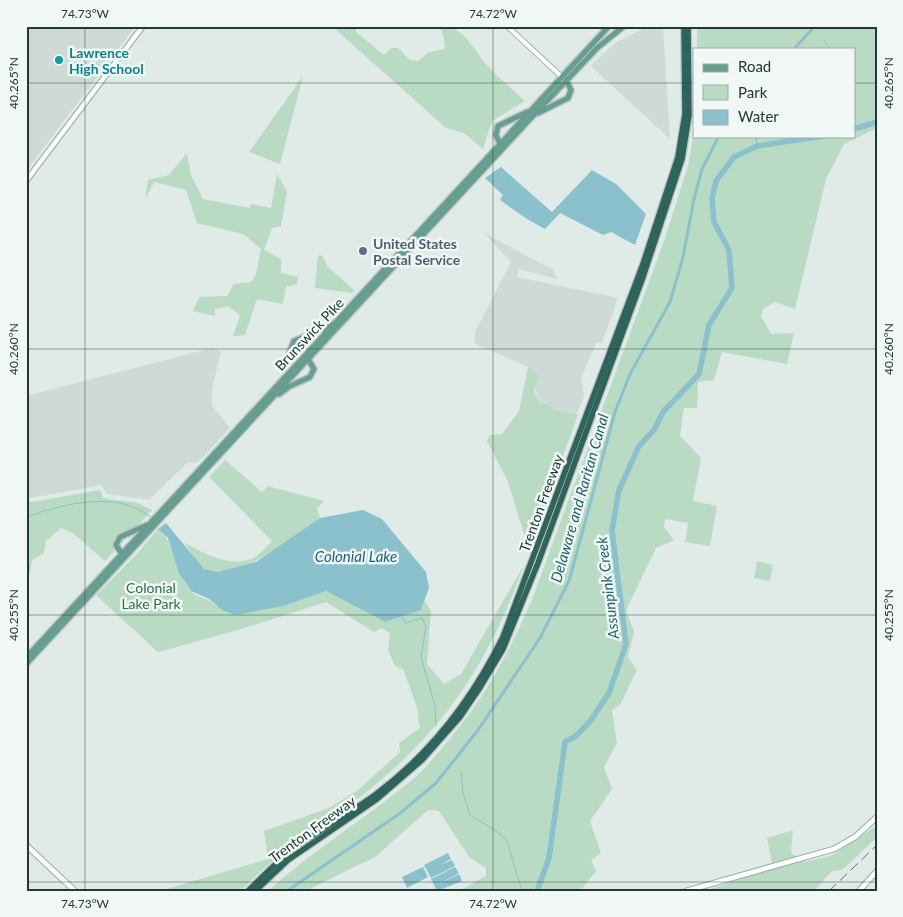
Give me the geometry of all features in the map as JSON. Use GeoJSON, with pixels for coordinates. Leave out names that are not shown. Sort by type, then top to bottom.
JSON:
{"type":"FeatureCollection","features":[{"type":"Feature","properties":{"kind":"highway","name":"Trenton Freeway"},"geometry":{"type":"LineString","coordinates":[[255,891],[260,882],[304,841],[375,795],[422,754],[444,730],[476,686],[504,637],[643,264],[678,157],[685,114],[684,26]]}},
{"type":"Feature","properties":{"kind":"highway","name":"Trenton Freeway"},"geometry":{"type":"LineString","coordinates":[[248,891],[288,860],[377,798],[422,760],[460,717],[502,649],[534,572],[643,277],[682,159],[689,115],[688,26]]}},
{"type":"Feature","properties":{"kind":"main road"},"geometry":{"type":"LineString","coordinates":[[26,181],[143,26]]}},
{"type":"Feature","properties":{"kind":"main road","name":"Brunswick Pike"},"geometry":{"type":"LineString","coordinates":[[161,515],[343,314],[528,120],[609,26]]}},
{"type":"Feature","properties":{"kind":"main road","name":"Brunswick Pike"},"geometry":{"type":"LineString","coordinates":[[26,658],[122,554],[308,359],[505,144],[539,102],[597,48],[624,26]]}},
{"type":"Feature","properties":{"kind":"main road"},"geometry":{"type":"LineString","coordinates":[[528,120],[549,106],[568,98],[571,90],[564,78]]}},
{"type":"Feature","properties":{"kind":"main road"},"geometry":{"type":"LineString","coordinates":[[505,144],[496,135],[498,126],[523,114],[539,102]]}},
{"type":"Feature","properties":{"kind":"main road"},"geometry":{"type":"LineString","coordinates":[[289,354],[294,341],[319,331],[343,314]]}},
{"type":"Feature","properties":{"kind":"main road"},"geometry":{"type":"LineString","coordinates":[[265,405],[290,386],[310,377],[314,369],[308,359]]}},
{"type":"Feature","properties":{"kind":"main road"},"geometry":{"type":"LineString","coordinates":[[122,554],[116,545],[120,537],[152,523]]}},
{"type":"Feature","properties":{"kind":"main road","name":"Brunswick Pike"},"geometry":{"type":"LineString","coordinates":[[26,664],[152,523]]}},
{"type":"Feature","properties":{"kind":"main road"},"geometry":{"type":"LineString","coordinates":[[686,891],[834,849],[855,837],[877,817]]}},
{"type":"Feature","properties":{"kind":"main road"},"geometry":{"type":"LineString","coordinates":[[26,845],[75,891]]}},
{"type":"Feature","properties":{"kind":"main road"},"geometry":{"type":"LineString","coordinates":[[859,891],[877,871]]}},
{"type":"Feature","properties":{"kind":"street"},"geometry":{"type":"LineString","coordinates":[[507,26],[564,78]]}},
{"type":"Feature","properties":{"kind":"shaded area","name":"Lawrence High School"},"geometry":{"type":"Polygon","coordinates":[[[26,26],[136,26],[26,171],[26,26]]]}},
{"type":"Feature","properties":{"kind":"shaded area"},"geometry":{"type":"Polygon","coordinates":[[[649,26],[663,26],[670,139],[591,66],[615,43],[649,26]]]}},
{"type":"Feature","properties":{"kind":"shaded area"},"geometry":{"type":"Polygon","coordinates":[[[484,233],[553,270],[558,279],[519,269],[517,277],[618,298],[602,343],[596,343],[581,378],[584,396],[576,416],[552,410],[540,404],[528,367],[474,343],[476,330],[511,262],[484,233]]]}},
{"type":"Feature","properties":{"kind":"shaded area"},"geometry":{"type":"Polygon","coordinates":[[[212,348],[221,352],[212,389],[212,406],[230,428],[198,462],[187,463],[149,500],[107,494],[101,485],[26,499],[26,396],[212,348]]]}},
{"type":"Feature","properties":{"kind":"green space"},"geometry":{"type":"Polygon","coordinates":[[[337,26],[356,26],[356,32],[384,55],[391,48],[398,48],[410,60],[418,61],[429,52],[445,49],[440,26],[456,30],[462,34],[491,70],[525,101],[492,121],[483,149],[464,133],[446,128],[335,29],[337,26]]]}},
{"type":"Feature","properties":{"kind":"green space"},"geometry":{"type":"Polygon","coordinates":[[[697,26],[877,26],[877,128],[844,144],[826,179],[795,309],[775,302],[763,309],[761,316],[771,334],[794,333],[787,364],[722,352],[714,380],[698,382],[697,408],[684,408],[680,436],[701,458],[693,501],[717,506],[710,546],[685,542],[688,523],[665,519],[664,527],[674,540],[656,548],[626,610],[634,632],[628,657],[637,670],[620,705],[612,710],[617,743],[604,767],[612,789],[590,821],[601,853],[591,860],[596,871],[580,891],[459,891],[486,876],[486,868],[469,857],[439,811],[428,810],[375,857],[306,891],[268,891],[420,773],[457,730],[493,678],[531,602],[664,241],[688,166],[693,137],[856,138],[856,48],[697,48],[697,26]]]}},
{"type":"Feature","properties":{"kind":"green space"},"geometry":{"type":"Polygon","coordinates":[[[303,76],[280,164],[249,152],[303,76]]]}},
{"type":"Feature","properties":{"kind":"green space"},"geometry":{"type":"Polygon","coordinates":[[[187,153],[191,175],[203,199],[250,208],[251,204],[271,208],[277,174],[287,192],[281,226],[272,228],[264,250],[281,259],[281,273],[298,277],[297,284],[286,287],[283,304],[257,299],[245,335],[233,336],[240,315],[228,306],[215,309],[215,316],[193,311],[199,297],[227,296],[234,284],[251,282],[256,274],[261,249],[243,234],[197,223],[186,190],[154,182],[145,200],[148,180],[169,175],[187,153]]]}},
{"type":"Feature","properties":{"kind":"green space"},"geometry":{"type":"Polygon","coordinates":[[[318,255],[322,256],[328,267],[354,290],[352,293],[315,288],[318,255]]]}},
{"type":"Feature","properties":{"kind":"green space"},"geometry":{"type":"Polygon","coordinates":[[[528,367],[538,376],[534,391],[540,404],[550,404],[553,410],[578,415],[529,550],[508,482],[487,441],[490,435],[502,434],[519,411],[528,367]]]}},
{"type":"Feature","properties":{"kind":"green space"},"geometry":{"type":"Polygon","coordinates":[[[225,460],[262,492],[268,486],[324,501],[317,508],[320,518],[282,546],[250,564],[220,572],[204,568],[197,562],[184,543],[218,559],[237,562],[255,557],[272,541],[209,477],[225,460]]]}},
{"type":"Feature","properties":{"kind":"green space"},"geometry":{"type":"Polygon","coordinates":[[[100,490],[103,498],[138,503],[152,510],[105,561],[74,534],[61,528],[46,541],[44,553],[32,560],[30,574],[26,571],[26,503],[100,490]]]}},
{"type":"Feature","properties":{"kind":"green space","name":"Colonial Lake Park"},"geometry":{"type":"Polygon","coordinates":[[[158,529],[169,542],[181,575],[190,590],[217,607],[326,591],[385,622],[421,610],[425,601],[431,611],[427,664],[444,684],[461,674],[524,565],[497,631],[481,661],[444,715],[422,741],[369,790],[292,844],[240,891],[160,891],[268,859],[264,831],[329,808],[358,790],[400,752],[399,743],[420,728],[417,707],[403,669],[395,666],[388,650],[390,633],[381,628],[374,632],[326,602],[238,630],[158,652],[96,595],[136,555],[158,529]]]}},
{"type":"Feature","properties":{"kind":"green space"},"geometry":{"type":"Polygon","coordinates":[[[757,561],[773,565],[770,581],[754,578],[757,561]]]}},
{"type":"Feature","properties":{"kind":"green space"},"geometry":{"type":"Polygon","coordinates":[[[877,825],[877,837],[842,870],[832,871],[814,891],[703,891],[736,881],[772,864],[767,838],[793,830],[791,853],[805,862],[833,855],[877,825]]]}},
{"type":"Feature","properties":{"kind":"water"},"geometry":{"type":"Polygon","coordinates":[[[501,167],[552,212],[592,170],[616,184],[646,214],[635,245],[611,232],[603,235],[560,213],[545,229],[527,219],[500,200],[503,195],[485,178],[501,167]]]}},
{"type":"Feature","properties":{"kind":"water","name":"Colonial Lake"},"geometry":{"type":"Polygon","coordinates":[[[363,510],[382,519],[426,572],[429,588],[421,610],[385,622],[326,591],[283,606],[235,615],[222,610],[209,599],[191,591],[179,573],[168,538],[158,529],[166,523],[204,569],[218,572],[256,562],[320,518],[363,510]]]}},
{"type":"Feature","properties":{"kind":"water"},"geometry":{"type":"Polygon","coordinates":[[[448,853],[451,859],[440,865],[452,860],[455,866],[431,878],[424,865],[448,853]]]}},
{"type":"Feature","properties":{"kind":"water"},"geometry":{"type":"Polygon","coordinates":[[[423,867],[428,877],[407,888],[402,877],[423,867]]]}},
{"type":"Feature","properties":{"kind":"water"},"geometry":{"type":"Polygon","coordinates":[[[455,867],[459,873],[437,885],[459,874],[462,881],[437,891],[431,879],[455,867]]]}},
{"type":"Feature","properties":{"kind":"waterway","name":"Delaware and Raritan Canal"},"geometry":{"type":"LineString","coordinates":[[795,48],[815,26]]}},
{"type":"Feature","properties":{"kind":"waterway"},"geometry":{"type":"LineString","coordinates":[[824,40],[828,48]]}},
{"type":"Feature","properties":{"kind":"waterway","name":"Assunpink Creek"},"geometry":{"type":"LineString","coordinates":[[856,128],[877,122]]}},
{"type":"Feature","properties":{"kind":"waterway","name":"Delaware and Raritan Canal"},"geometry":{"type":"LineString","coordinates":[[287,891],[399,814],[436,783],[478,730],[540,638],[569,581],[615,412],[630,374],[670,302],[683,257],[702,169],[718,138]]}},
{"type":"Feature","properties":{"kind":"waterway"},"geometry":{"type":"LineString","coordinates":[[756,138],[757,146]]}},
{"type":"Feature","properties":{"kind":"waterway","name":"Assunpink Creek"},"geometry":{"type":"LineString","coordinates":[[537,891],[549,858],[565,742],[576,736],[591,720],[609,693],[626,644],[612,530],[619,490],[639,446],[654,430],[663,412],[699,374],[709,325],[732,288],[729,250],[714,222],[712,198],[716,181],[734,157],[757,146],[811,138]]}},
{"type":"Feature","properties":{"kind":"waterway"},"geometry":{"type":"LineString","coordinates":[[26,517],[73,504],[107,502],[123,504],[138,509],[152,518]]}},
{"type":"Feature","properties":{"kind":"waterway"},"geometry":{"type":"LineString","coordinates":[[402,616],[406,623],[422,618],[426,626],[421,657],[435,706],[436,726]]}},
{"type":"Feature","properties":{"kind":"waterway"},"geometry":{"type":"LineString","coordinates":[[461,771],[463,793],[470,815],[498,832],[507,841],[522,891]]}},
{"type":"Feature","properties":{"kind":"railway"},"geometry":{"type":"LineString","coordinates":[[829,891],[877,845]]}},
{"type":"Feature","properties":{"kind":"place","name":"Lawrence High School"},"geometry":{"type":"Point","coordinates":[59,60]}},
{"type":"Feature","properties":{"kind":"place","name":"United States Postal Service"},"geometry":{"type":"Point","coordinates":[363,251]}}]}
